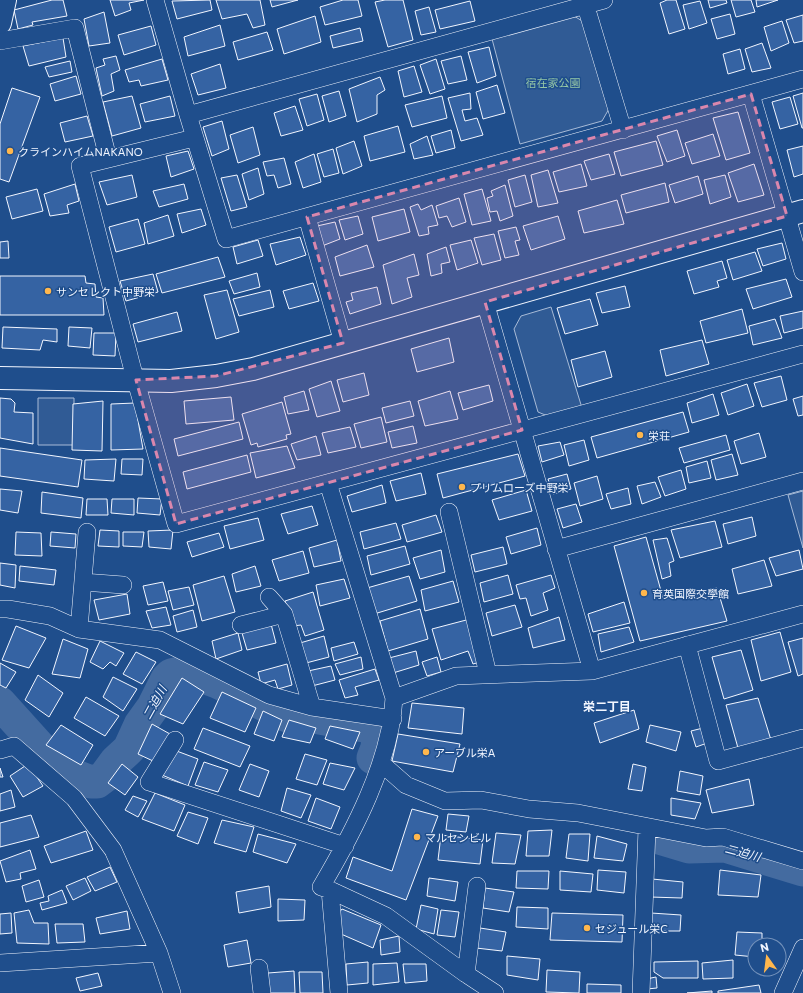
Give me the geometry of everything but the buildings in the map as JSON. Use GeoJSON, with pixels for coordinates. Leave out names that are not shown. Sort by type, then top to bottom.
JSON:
{"type":"FeatureCollection","features":[{"type":"Feature","properties":{"kind":"street"},"geometry":{"type":"LineString","coordinates":[[0,23],[5,0]]}},
{"type":"Feature","properties":{"kind":"street"},"geometry":{"type":"LineString","coordinates":[[155,0],[194,138],[226,239],[803,79]]}},
{"type":"Feature","properties":{"kind":"street"},"geometry":{"type":"LineString","coordinates":[[188,115],[585,2],[604,0]]}},
{"type":"Feature","properties":{"kind":"street"},"geometry":{"type":"LineString","coordinates":[[585,2],[623,130]]}},
{"type":"Feature","properties":{"kind":"street"},"geometry":{"type":"LineString","coordinates":[[0,41],[76,28],[108,158]]}},
{"type":"Feature","properties":{"kind":"street"},"geometry":{"type":"LineString","coordinates":[[751,94],[795,213],[803,272]]}},
{"type":"Feature","properties":{"kind":"street"},"geometry":{"type":"LineString","coordinates":[[194,138],[80,166],[136,380],[176,524],[803,354]]}},
{"type":"Feature","properties":{"kind":"street"},"geometry":{"type":"LineString","coordinates":[[0,378],[172,381],[216,376],[253,369],[795,213]]}},
{"type":"Feature","properties":{"kind":"street"},"geometry":{"type":"LineString","coordinates":[[306,217],[343,343]]}},
{"type":"Feature","properties":{"kind":"street"},"geometry":{"type":"LineString","coordinates":[[485,302],[592,671]]}},
{"type":"Feature","properties":{"kind":"street"},"geometry":{"type":"LineString","coordinates":[[556,549],[803,481]]}},
{"type":"Feature","properties":{"kind":"street"},"geometry":{"type":"LineString","coordinates":[[328,483],[394,698],[393,719],[381,763],[345,846],[321,887],[386,916],[466,974],[496,993]]}},
{"type":"Feature","properties":{"kind":"street"},"geometry":{"type":"LineString","coordinates":[[449,512],[488,674]]}},
{"type":"Feature","properties":{"kind":"street"},"geometry":{"type":"LineString","coordinates":[[79,629],[87,532]]}},
{"type":"Feature","properties":{"kind":"street"},"geometry":{"type":"LineString","coordinates":[[83,582],[123,585]]}},
{"type":"Feature","properties":{"kind":"street"},"geometry":{"type":"LineString","coordinates":[[269,597],[284,614],[312,707]]}},
{"type":"Feature","properties":{"kind":"street"},"geometry":{"type":"LineString","coordinates":[[0,609],[50,616],[79,629],[160,640],[269,695],[312,707],[393,719]]}},
{"type":"Feature","properties":{"kind":"street"},"geometry":{"type":"LineString","coordinates":[[241,625],[284,614]]}},
{"type":"Feature","properties":{"kind":"street"},"geometry":{"type":"LineString","coordinates":[[394,698],[456,676],[592,671],[803,614]]}},
{"type":"Feature","properties":{"kind":"street"},"geometry":{"type":"LineString","coordinates":[[687,645],[718,761],[803,738]]}},
{"type":"Feature","properties":{"kind":"street"},"geometry":{"type":"LineString","coordinates":[[175,740],[149,782],[345,846]]}},
{"type":"Feature","properties":{"kind":"street"},"geometry":{"type":"LineString","coordinates":[[0,750],[14,746],[74,798],[113,850],[159,953],[172,993]]}},
{"type":"Feature","properties":{"kind":"street"},"geometry":{"type":"LineString","coordinates":[[381,763],[406,785],[445,801],[482,800],[529,809],[578,813],[648,828],[706,838],[723,837],[803,861]]}},
{"type":"Feature","properties":{"kind":"street"},"geometry":{"type":"LineString","coordinates":[[641,993],[648,828]]}},
{"type":"Feature","properties":{"kind":"street"},"geometry":{"type":"LineString","coordinates":[[466,974],[478,886]]}},
{"type":"Feature","properties":{"kind":"street"},"geometry":{"type":"LineString","coordinates":[[330,890],[339,993]]}},
{"type":"Feature","properties":{"kind":"street"},"geometry":{"type":"LineString","coordinates":[[783,993],[803,948]]}},
{"type":"Feature","properties":{"kind":"street"},"geometry":{"type":"LineString","coordinates":[[0,963],[159,953]]}},
{"type":"Feature","properties":{"kind":"street"},"geometry":{"type":"LineString","coordinates":[[259,968],[262,993]]}},
{"type":"Feature","properties":{"kind":"highlighted area"},"geometry":{"type":"Polygon","coordinates":[[[751,94],[787,216],[485,302],[522,430],[176,524],[136,380],[216,376],[343,343],[307,217],[751,94]]]}},
{"type":"Feature","properties":{"kind":"shaded area","name":"宿在家公園"},"geometry":{"type":"Polygon","coordinates":[[[574,16],[587,24],[610,107],[602,121],[520,144],[492,39],[574,16]]]}},
{"type":"Feature","properties":{"kind":"shaded area"},"geometry":{"type":"Polygon","coordinates":[[[551,307],[582,408],[550,417],[538,412],[514,329],[521,316],[551,307]]]}},
{"type":"Feature","properties":{"kind":"shaded area"},"geometry":{"type":"Polygon","coordinates":[[[38,398],[74,398],[74,445],[38,445],[38,398]]]}},
{"type":"Feature","properties":{"kind":"shaded area"},"geometry":{"type":"Polygon","coordinates":[[[803,491],[803,548],[788,495],[803,491]]]}},
{"type":"Feature","properties":{"kind":"waterway","name":"二迫川"},"geometry":{"type":"LineString","coordinates":[[0,703],[55,764],[73,775],[91,782],[97,782],[105,776],[116,761],[129,749],[140,725],[153,707],[167,679],[171,675],[179,673],[195,674],[217,682],[287,716],[308,716],[370,727],[378,735],[377,748],[373,758]]}},
{"type":"Feature","properties":{"kind":"waterway","name":"二迫川"},"geometry":{"type":"LineString","coordinates":[[659,838],[689,847],[725,846],[803,870]]}},
{"type":"Feature","properties":{"kind":"place","name":"クラインハイムNAKANO"},"geometry":{"type":"Point","coordinates":[10,151]}},
{"type":"Feature","properties":{"kind":"place","name":"サンセレクト中野栄"},"geometry":{"type":"Point","coordinates":[48,291]}},
{"type":"Feature","properties":{"kind":"place","name":"栄荘"},"geometry":{"type":"Point","coordinates":[640,435]}},
{"type":"Feature","properties":{"kind":"place","name":"プリムローズ中野栄"},"geometry":{"type":"Point","coordinates":[462,487]}},
{"type":"Feature","properties":{"kind":"place","name":"育英国際交學館"},"geometry":{"type":"Point","coordinates":[644,593]}},
{"type":"Feature","properties":{"kind":"place","name":"アーブル栄A"},"geometry":{"type":"Point","coordinates":[426,752]}},
{"type":"Feature","properties":{"kind":"place","name":"マルセンビル"},"geometry":{"type":"Point","coordinates":[417,837]}},
{"type":"Feature","properties":{"kind":"place","name":"セジュール栄C"},"geometry":{"type":"Point","coordinates":[587,928]}},
{"type":"Feature","properties":{"kind":"district","name":"栄二丁目"},"geometry":{"type":"Point","coordinates":[607,706]}}]}
